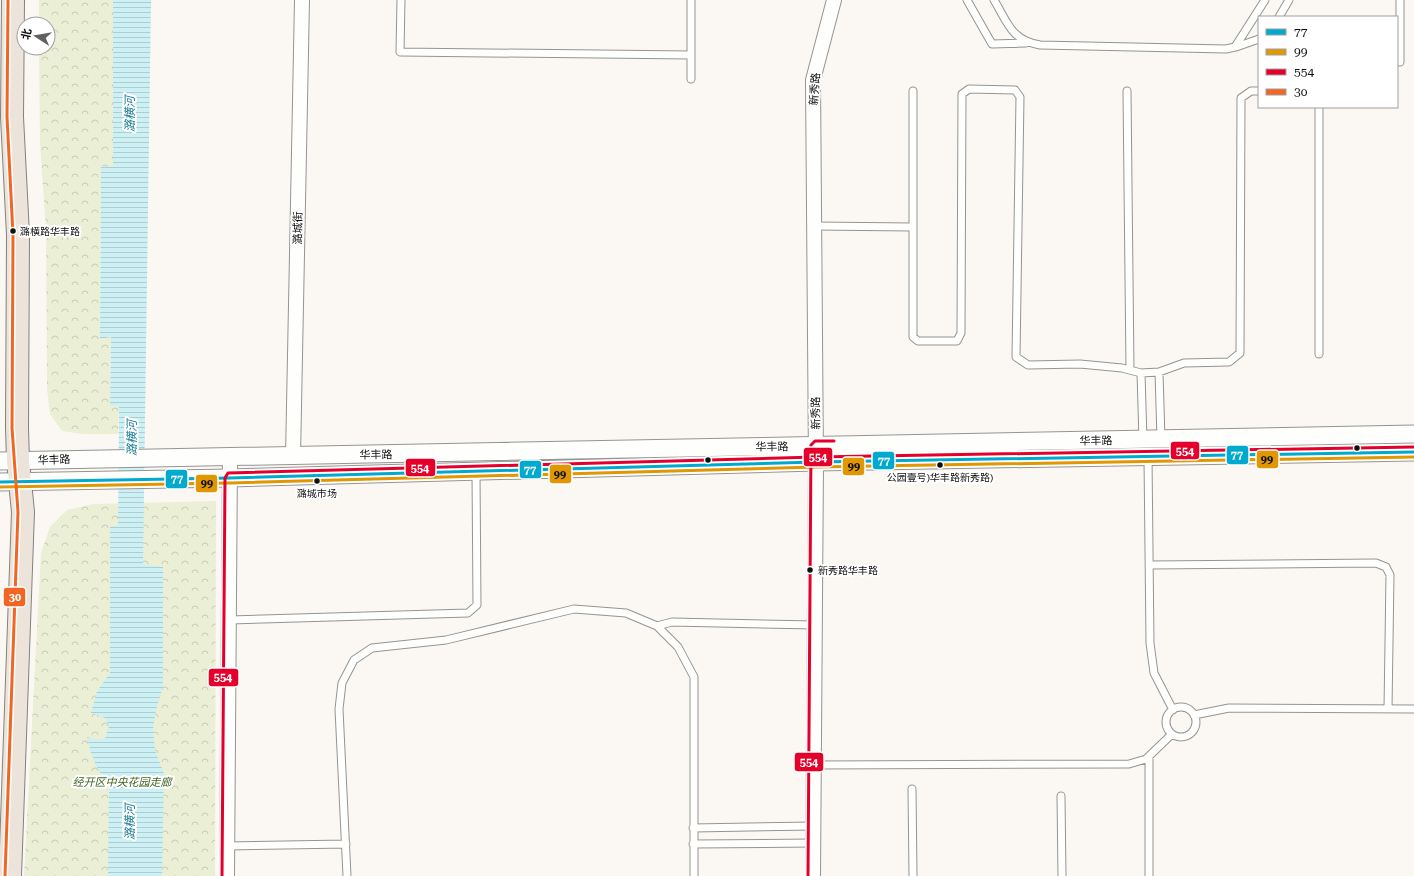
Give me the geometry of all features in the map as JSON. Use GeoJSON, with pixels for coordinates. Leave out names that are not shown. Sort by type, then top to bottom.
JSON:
{"type":"FeatureCollection","features":[{"type":"Feature","properties":{"kind":"main road"},"geometry":{"type":"LineString","coordinates":[[10,876],[23,512],[9,471],[18,235],[12,117],[13,0]]}},
{"type":"Feature","properties":{"kind":"street","name":"潞城街"},"geometry":{"type":"LineString","coordinates":[[293,457],[302,0]]}},
{"type":"Feature","properties":{"kind":"street","name":"新秀路"},"geometry":{"type":"LineString","coordinates":[[814,876],[816,454],[813,80],[834,0]]}},
{"type":"Feature","properties":{"kind":"street","name":"华丰路"},"geometry":{"type":"LineString","coordinates":[[9,471],[106,481],[476,472],[816,454],[1161,439],[1414,434]]}},
{"type":"Feature","properties":{"kind":"street","name":"华丰路"},"geometry":{"type":"LineString","coordinates":[[9,471],[107,458],[230,456],[293,457],[816,454],[1148,457],[1414,452]]}},
{"type":"Feature","properties":{"kind":"street"},"geometry":{"type":"LineString","coordinates":[[227,876],[230,456]]}},
{"type":"Feature","properties":{"kind":"lane"},"geometry":{"type":"LineString","coordinates":[[401,0],[400,52],[691,55]]}},
{"type":"Feature","properties":{"kind":"lane"},"geometry":{"type":"LineString","coordinates":[[691,0],[691,79]]}},
{"type":"Feature","properties":{"kind":"lane"},"geometry":{"type":"LineString","coordinates":[[967,0],[992,44],[1026,42],[1048,45],[1226,49],[1258,39]]}},
{"type":"Feature","properties":{"kind":"lane"},"geometry":{"type":"LineString","coordinates":[[994,0],[1015,35],[1026,42]]}},
{"type":"Feature","properties":{"kind":"lane"},"geometry":{"type":"LineString","coordinates":[[1235,47],[1265,0]]}},
{"type":"Feature","properties":{"kind":"lane"},"geometry":{"type":"LineString","coordinates":[[1280,16],[1289,0]]}},
{"type":"Feature","properties":{"kind":"lane"},"geometry":{"type":"LineString","coordinates":[[1400,0],[1400,62]]}},
{"type":"Feature","properties":{"kind":"lane"},"geometry":{"type":"LineString","coordinates":[[913,91],[913,337],[918,341],[957,341],[961,333],[962,94],[969,89],[1015,90],[1020,97],[1016,357],[1028,365],[1080,364],[1141,372],[1159,372],[1184,363],[1229,362],[1240,353],[1241,98],[1251,91],[1258,91]]}},
{"type":"Feature","properties":{"kind":"lane"},"geometry":{"type":"LineString","coordinates":[[1127,91],[1130,370]]}},
{"type":"Feature","properties":{"kind":"lane"},"geometry":{"type":"LineString","coordinates":[[1319,108],[1319,354]]}},
{"type":"Feature","properties":{"kind":"lane"},"geometry":{"type":"LineString","coordinates":[[814,226],[913,226]]}},
{"type":"Feature","properties":{"kind":"lane"},"geometry":{"type":"LineString","coordinates":[[1141,372],[1143,440]]}},
{"type":"Feature","properties":{"kind":"lane"},"geometry":{"type":"LineString","coordinates":[[1159,372],[1161,439]]}},
{"type":"Feature","properties":{"kind":"lane"},"geometry":{"type":"LineString","coordinates":[[1148,457],[1150,643],[1154,673],[1173,710]]}},
{"type":"Feature","properties":{"kind":"lane"},"geometry":{"type":"LineString","coordinates":[[229,620],[468,613],[477,605],[476,472]]}},
{"type":"Feature","properties":{"kind":"lane"},"geometry":{"type":"LineString","coordinates":[[1149,565],[1376,563],[1386,567],[1390,575],[1388,709]]}},
{"type":"Feature","properties":{"kind":"lane"},"geometry":{"type":"LineString","coordinates":[[347,876],[339,709],[342,683],[354,660],[372,648],[446,640],[574,609],[626,614],[657,626],[678,647],[694,677],[694,876]]}},
{"type":"Feature","properties":{"kind":"lane"},"geometry":{"type":"LineString","coordinates":[[657,626],[672,622],[815,625]]}},
{"type":"Feature","properties":{"kind":"lane"},"geometry":{"type":"LineString","coordinates":[[1182,708],[1187,709],[1194,716],[1196,725],[1191,733],[1182,737],[1172,734],[1167,727],[1167,718],[1173,710],[1182,708]]}},
{"type":"Feature","properties":{"kind":"lane"},"geometry":{"type":"LineString","coordinates":[[1194,716],[1229,708],[1414,709]]}},
{"type":"Feature","properties":{"kind":"lane"},"geometry":{"type":"LineString","coordinates":[[814,765],[1130,764],[1148,757],[1172,734]]}},
{"type":"Feature","properties":{"kind":"lane"},"geometry":{"type":"LineString","coordinates":[[1148,757],[1149,876]]}},
{"type":"Feature","properties":{"kind":"lane"},"geometry":{"type":"LineString","coordinates":[[912,789],[913,876]]}},
{"type":"Feature","properties":{"kind":"lane"},"geometry":{"type":"LineString","coordinates":[[1061,796],[1062,876]]}},
{"type":"Feature","properties":{"kind":"lane"},"geometry":{"type":"LineString","coordinates":[[693,828],[814,826]]}},
{"type":"Feature","properties":{"kind":"lane"},"geometry":{"type":"LineString","coordinates":[[693,844],[814,843]]}},
{"type":"Feature","properties":{"kind":"lane"},"geometry":{"type":"LineString","coordinates":[[227,846],[346,844]]}},
{"type":"Feature","properties":{"kind":"green space"},"geometry":{"type":"Polygon","coordinates":[[[39,0],[113,0],[113,168],[101,166],[100,339],[111,337],[110,406],[119,407],[118,434],[83,434],[62,431],[50,414],[47,389],[46,230],[40,144],[39,56],[56,56],[56,16],[39,16],[39,0]]]}},
{"type":"Feature","properties":{"kind":"green space","name":"经开区中央花园走廊"},"geometry":{"type":"Polygon","coordinates":[[[216,501],[215,876],[24,876],[41,553],[50,527],[67,510],[93,504],[216,501]]]}},
{"type":"Feature","properties":{"kind":"water","name":"潞横河"},"geometry":{"type":"Polygon","coordinates":[[[113,0],[151,0],[143,564],[163,567],[163,687],[156,710],[153,729],[155,750],[164,774],[162,876],[108,876],[109,784],[98,770],[91,753],[87,737],[98,740],[105,738],[109,726],[105,718],[91,713],[97,691],[110,673],[110,526],[118,526],[119,407],[110,406],[111,337],[100,339],[101,166],[113,167],[113,0]]]}},
{"type":"Feature","properties":{"kind":"transit line","name":"30"},"geometry":{"type":"LineString","coordinates":[[5,876],[18,512],[12,428],[13,235],[7,117],[8,0]]}},
{"type":"Feature","properties":{"kind":"transit line","name":"554"},"geometry":{"type":"LineString","coordinates":[[808,876],[811,445],[815,441],[834,441]]}},
{"type":"Feature","properties":{"kind":"transit line","name":"554"},"geometry":{"type":"LineString","coordinates":[[222,876],[225,478],[228,473],[816,457],[1414,447]]}},
{"type":"Feature","properties":{"kind":"transit line","name":"77"},"geometry":{"type":"LineString","coordinates":[[0,482],[230,478],[816,462],[1414,452]]}},
{"type":"Feature","properties":{"kind":"transit line","name":"99"},"geometry":{"type":"LineString","coordinates":[[0,487],[230,483],[816,467],[1414,457]]}},
{"type":"Feature","properties":{"kind":"place","name":"潞横路华丰路"},"geometry":{"type":"Point","coordinates":[13,231]}},
{"type":"Feature","properties":{"kind":"place","name":"公园壹号)华丰路新秀路)"},"geometry":{"type":"Point","coordinates":[940,465]}},
{"type":"Feature","properties":{"kind":"place","name":"潞城市场"},"geometry":{"type":"Point","coordinates":[317,481]}},
{"type":"Feature","properties":{"kind":"place","name":"新秀路华丰路"},"geometry":{"type":"Point","coordinates":[810,570]}}]}
